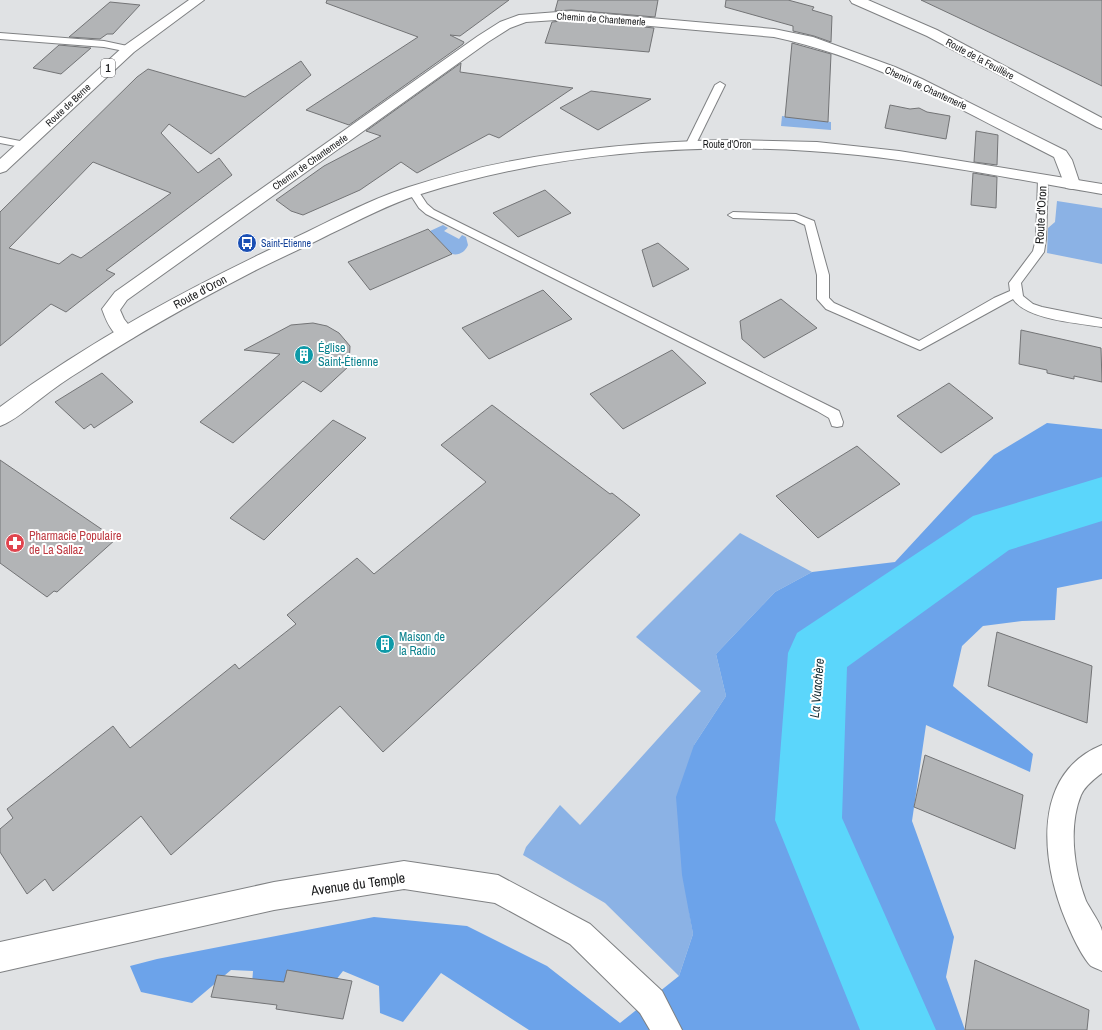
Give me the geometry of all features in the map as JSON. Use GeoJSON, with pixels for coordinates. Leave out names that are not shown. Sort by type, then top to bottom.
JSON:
{"type":"FeatureCollection","features":[{"type":"Feature","properties":{"kind":"street","name":"Route de Berne"},"geometry":{"type":"LineString","coordinates":[[0,168],[129,49],[196,0]]}},
{"type":"Feature","properties":{"kind":"street","name":"Route de la Feuillère"},"geometry":{"type":"LineString","coordinates":[[860,1],[932,33],[1102,124]]}},
{"type":"Feature","properties":{"kind":"street"},"geometry":{"type":"LineString","coordinates":[[524,18],[534,5]]}},
{"type":"Feature","properties":{"kind":"street","name":"Chemin de Chantemerle"},"geometry":{"type":"LineString","coordinates":[[126,332],[116,322],[111,309],[121,296],[477,43],[505,25],[524,18],[571,15],[774,33],[808,40],[917,82],[1060,154],[1064,160],[1072,184]]}},
{"type":"Feature","properties":{"kind":"street","name":"Route d'Oron"},"geometry":{"type":"LineString","coordinates":[[0,418],[86,357],[126,332],[228,276],[364,211],[413,191],[509,167],[627,148],[691,144],[777,145],[842,149],[924,159],[1102,189]]}},
{"type":"Feature","properties":{"kind":"street"},"geometry":{"type":"LineString","coordinates":[[1102,758],[1086,770],[1074,782],[1066,801],[1061,825],[1060,850],[1065,882],[1076,912],[1102,956]]}},
{"type":"Feature","properties":{"kind":"street","name":"Avenue du Temple"},"geometry":{"type":"LineString","coordinates":[[0,957],[274,896],[404,875],[498,889],[580,934],[651,1002],[667,1030]]}},
{"type":"Feature","properties":{"kind":"lane"},"geometry":{"type":"LineString","coordinates":[[0,36],[104,44],[129,49]]}},
{"type":"Feature","properties":{"kind":"lane"},"geometry":{"type":"LineString","coordinates":[[691,144],[720,85]]}},
{"type":"Feature","properties":{"kind":"lane"},"geometry":{"type":"LineString","coordinates":[[0,140],[26,145]]}},
{"type":"Feature","properties":{"kind":"lane","name":"Route d'Oron"},"geometry":{"type":"LineString","coordinates":[[1015,293],[1015,283],[1038,252],[1041,239],[1043,179]]}},
{"type":"Feature","properties":{"kind":"lane"},"geometry":{"type":"LineString","coordinates":[[413,191],[423,206],[430,212],[815,404],[834,415],[837,422]]}},
{"type":"Feature","properties":{"kind":"lane"},"geometry":{"type":"LineString","coordinates":[[733,215],[796,217],[810,223],[823,275],[823,299],[830,306],[920,346],[998,301],[1015,293],[1021,302],[1034,310],[1102,323]]}},
{"type":"Feature","properties":{"kind":"shaded area"},"geometry":{"type":"Polygon","coordinates":[[[782,116],[831,122],[831,130],[781,126],[782,116]]]}},
{"type":"Feature","properties":{"kind":"shaded area"},"geometry":{"type":"Polygon","coordinates":[[[1057,201],[1102,208],[1102,264],[1047,253],[1048,228],[1055,222],[1057,201]]]}},
{"type":"Feature","properties":{"kind":"shaded area"},"geometry":{"type":"Polygon","coordinates":[[[443,225],[448,228],[444,231],[459,239],[462,235],[466,237],[468,245],[460,254],[452,254],[430,231],[443,225]]]}},
{"type":"Feature","properties":{"kind":"shaded area"},"geometry":{"type":"Polygon","coordinates":[[[1047,423],[1102,429],[1102,579],[1057,588],[1055,620],[1022,621],[983,626],[962,646],[953,686],[1033,754],[1030,772],[926,725],[912,821],[954,937],[946,977],[965,1030],[529,1030],[441,973],[403,1022],[380,1013],[379,986],[343,971],[317,1004],[251,997],[253,971],[231,970],[192,1003],[141,992],[130,966],[157,959],[374,917],[467,926],[547,966],[620,1023],[679,976],[693,934],[682,875],[676,797],[694,745],[726,696],[716,654],[775,592],[812,572],[895,562],[994,455],[1047,423]]]}},
{"type":"Feature","properties":{"kind":"shaded area"},"geometry":{"type":"Polygon","coordinates":[[[740,533],[812,572],[775,592],[716,654],[726,696],[694,745],[689,910],[693,934],[679,976],[605,903],[523,855],[526,847],[560,805],[580,825],[701,691],[636,637],[740,533]]]}},
{"type":"Feature","properties":{"kind":"building"},"geometry":{"type":"Polygon","coordinates":[[[327,0],[509,0],[460,36],[450,35],[464,42],[463,44],[349,125],[306,110],[418,37],[326,3],[327,0]]]}},
{"type":"Feature","properties":{"kind":"building"},"geometry":{"type":"Polygon","coordinates":[[[558,0],[658,0],[655,17],[571,10],[555,11],[558,0]]]}},
{"type":"Feature","properties":{"kind":"building"},"geometry":{"type":"Polygon","coordinates":[[[726,0],[788,0],[814,7],[812,10],[832,16],[831,42],[793,31],[793,26],[725,7],[726,0]]]}},
{"type":"Feature","properties":{"kind":"building"},"geometry":{"type":"Polygon","coordinates":[[[921,0],[1102,0],[1102,86],[1065,68],[921,0]]]}},
{"type":"Feature","properties":{"kind":"building"},"geometry":{"type":"Polygon","coordinates":[[[110,2],[140,5],[113,34],[107,34],[100,39],[69,37],[110,2]]]}},
{"type":"Feature","properties":{"kind":"building"},"geometry":{"type":"Polygon","coordinates":[[[571,20],[654,28],[649,52],[545,43],[552,22],[571,20]]]}},
{"type":"Feature","properties":{"kind":"building"},"geometry":{"type":"Polygon","coordinates":[[[792,43],[831,54],[828,122],[785,117],[792,43]]]}},
{"type":"Feature","properties":{"kind":"building"},"geometry":{"type":"Polygon","coordinates":[[[59,45],[91,48],[61,74],[33,68],[59,45]]]}},
{"type":"Feature","properties":{"kind":"building"},"geometry":{"type":"Polygon","coordinates":[[[301,61],[311,75],[211,154],[169,124],[161,133],[198,173],[219,158],[232,175],[106,270],[115,274],[66,312],[51,304],[0,346],[0,212],[137,77],[148,69],[245,97],[301,61]],[[93,162],[9,248],[59,264],[72,254],[81,258],[171,193],[93,162]]]}},
{"type":"Feature","properties":{"kind":"building"},"geometry":{"type":"Polygon","coordinates":[[[461,63],[460,72],[573,88],[499,138],[489,134],[417,173],[401,162],[360,190],[303,215],[291,211],[276,200],[324,166],[381,136],[366,131],[461,63]]]}},
{"type":"Feature","properties":{"kind":"building"},"geometry":{"type":"Polygon","coordinates":[[[591,91],[651,99],[598,130],[560,108],[591,91]]]}},
{"type":"Feature","properties":{"kind":"building"},"geometry":{"type":"Polygon","coordinates":[[[890,105],[910,109],[919,108],[927,112],[950,116],[946,139],[885,128],[890,105]]]}},
{"type":"Feature","properties":{"kind":"building"},"geometry":{"type":"Polygon","coordinates":[[[976,131],[998,135],[997,165],[974,162],[976,131]]]}},
{"type":"Feature","properties":{"kind":"building"},"geometry":{"type":"Polygon","coordinates":[[[973,173],[997,177],[996,208],[971,205],[973,173]]]}},
{"type":"Feature","properties":{"kind":"building"},"geometry":{"type":"Polygon","coordinates":[[[545,190],[571,213],[518,237],[493,213],[545,190]]]}},
{"type":"Feature","properties":{"kind":"building"},"geometry":{"type":"Polygon","coordinates":[[[428,229],[452,254],[370,290],[348,262],[428,229]]]}},
{"type":"Feature","properties":{"kind":"building"},"geometry":{"type":"Polygon","coordinates":[[[658,243],[689,269],[653,287],[642,250],[658,243]]]}},
{"type":"Feature","properties":{"kind":"building"},"geometry":{"type":"Polygon","coordinates":[[[543,290],[572,319],[489,359],[462,328],[543,290]]]}},
{"type":"Feature","properties":{"kind":"building"},"geometry":{"type":"Polygon","coordinates":[[[781,299],[817,328],[764,358],[742,339],[740,321],[781,299]]]}},
{"type":"Feature","properties":{"kind":"building"},"geometry":{"type":"Polygon","coordinates":[[[313,323],[327,326],[339,333],[350,346],[349,366],[321,392],[303,381],[233,443],[200,422],[280,354],[244,350],[291,325],[313,323]]]}},
{"type":"Feature","properties":{"kind":"building"},"geometry":{"type":"Polygon","coordinates":[[[1021,330],[1101,348],[1102,382],[1074,376],[1074,379],[1047,373],[1047,370],[1019,364],[1021,330]]]}},
{"type":"Feature","properties":{"kind":"building"},"geometry":{"type":"Polygon","coordinates":[[[672,350],[706,383],[623,429],[590,394],[672,350]]]}},
{"type":"Feature","properties":{"kind":"building"},"geometry":{"type":"Polygon","coordinates":[[[102,373],[133,402],[94,428],[91,424],[84,429],[55,402],[102,373]]]}},
{"type":"Feature","properties":{"kind":"building"},"geometry":{"type":"Polygon","coordinates":[[[949,383],[993,418],[941,453],[897,416],[949,383]]]}},
{"type":"Feature","properties":{"kind":"building","name":"Maison de la Radio"},"geometry":{"type":"Polygon","coordinates":[[[492,405],[640,515],[383,752],[340,706],[171,855],[141,816],[53,891],[45,879],[27,894],[0,852],[0,829],[13,818],[7,809],[113,726],[130,748],[235,664],[239,669],[296,624],[287,615],[357,558],[374,574],[486,482],[441,445],[492,405]]]}},
{"type":"Feature","properties":{"kind":"building"},"geometry":{"type":"Polygon","coordinates":[[[333,420],[366,438],[264,540],[230,518],[333,420]]]}},
{"type":"Feature","properties":{"kind":"building"},"geometry":{"type":"Polygon","coordinates":[[[857,446],[900,484],[818,538],[776,496],[857,446]]]}},
{"type":"Feature","properties":{"kind":"building"},"geometry":{"type":"Polygon","coordinates":[[[0,460],[116,539],[57,592],[54,591],[47,597],[0,563],[0,460]]]}},
{"type":"Feature","properties":{"kind":"building"},"geometry":{"type":"Polygon","coordinates":[[[997,632],[1092,666],[1087,723],[988,686],[997,632]]]}},
{"type":"Feature","properties":{"kind":"building"},"geometry":{"type":"Polygon","coordinates":[[[925,755],[1023,795],[1015,849],[914,807],[925,755]]]}},
{"type":"Feature","properties":{"kind":"building"},"geometry":{"type":"Polygon","coordinates":[[[975,960],[1089,1010],[1087,1030],[965,1030],[975,960]]]}},
{"type":"Feature","properties":{"kind":"building"},"geometry":{"type":"Polygon","coordinates":[[[287,970],[352,981],[343,1019],[276,1009],[277,1005],[211,997],[217,975],[284,982],[287,970]]]}},
{"type":"Feature","properties":{"kind":"waterway","name":"La Vuachère"},"geometry":{"type":"LineString","coordinates":[[898,1030],[808,820],[818,653],[992,532],[1102,499]]}},
{"type":"Feature","properties":{"kind":"place","name":"Saint-Etienne"},"geometry":{"type":"Point","coordinates":[247,243]}},
{"type":"Feature","properties":{"kind":"place","name":"Église Saint-Étienne"},"geometry":{"type":"Point","coordinates":[304,355]}},
{"type":"Feature","properties":{"kind":"place","name":"Pharmacie Populaire de La Sallaz"},"geometry":{"type":"Point","coordinates":[15,543]}},
{"type":"Feature","properties":{"kind":"place","name":"Maison de la Radio"},"geometry":{"type":"Point","coordinates":[385,644]}}]}
